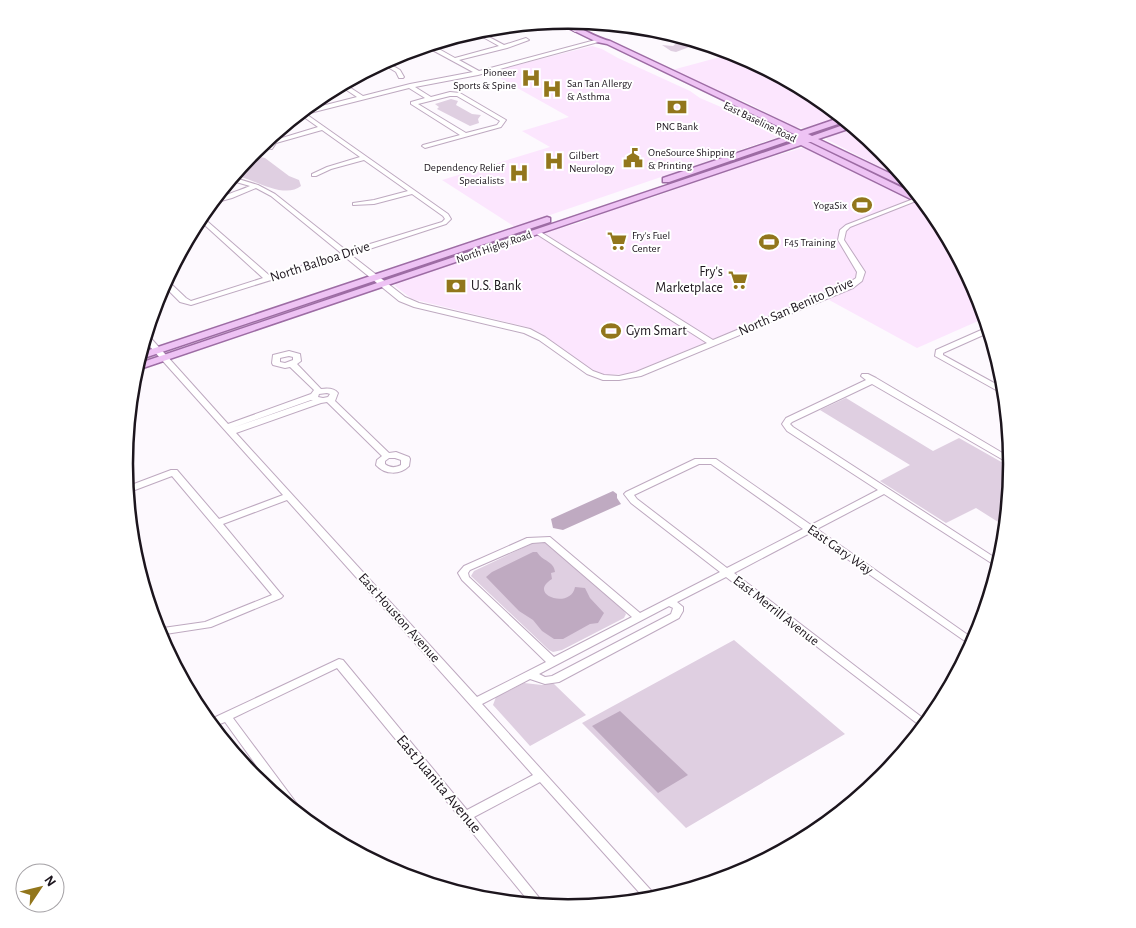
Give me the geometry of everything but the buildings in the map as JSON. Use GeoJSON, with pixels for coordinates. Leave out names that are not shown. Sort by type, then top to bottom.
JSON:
{"type":"FeatureCollection","features":[{"type":"Feature","properties":{"kind":"main road","name":"East Baseline Road"},"geometry":{"type":"LineString","coordinates":[[575,30],[599,41],[608,42],[699,86],[907,192]]}},
{"type":"Feature","properties":{"kind":"main road","name":"East Baseline Road"},"geometry":{"type":"LineString","coordinates":[[599,41],[600,45],[790,137],[801,138]]}},
{"type":"Feature","properties":{"kind":"main road"},"geometry":{"type":"LineString","coordinates":[[690,88],[699,86]]}},
{"type":"Feature","properties":{"kind":"main road","name":"North Higley Road"},"geometry":{"type":"LineString","coordinates":[[378,281],[537,232],[682,183],[837,122]]}},
{"type":"Feature","properties":{"kind":"main road","name":"North Higley Road"},"geometry":{"type":"LineString","coordinates":[[801,138],[812,138],[844,128]]}},
{"type":"Feature","properties":{"kind":"main road","name":"North Higley Road"},"geometry":{"type":"LineString","coordinates":[[145,363],[161,355],[790,137]]}},
{"type":"Feature","properties":{"kind":"main road","name":"East Baseline Road"},"geometry":{"type":"LineString","coordinates":[[812,138],[897,180]]}},
{"type":"Feature","properties":{"kind":"main road"},"geometry":{"type":"LineString","coordinates":[[672,178],[682,183]]}},
{"type":"Feature","properties":{"kind":"main road"},"geometry":{"type":"LineString","coordinates":[[528,227],[537,232]]}},
{"type":"Feature","properties":{"kind":"main road","name":"North Higley Road"},"geometry":{"type":"LineString","coordinates":[[147,356],[161,355]]}},
{"type":"Feature","properties":{"kind":"street"},"geometry":{"type":"LineString","coordinates":[[485,37],[505,47]]}},
{"type":"Feature","properties":{"kind":"street"},"geometry":{"type":"LineString","coordinates":[[455,60],[526,40]]}},
{"type":"Feature","properties":{"kind":"street"},"geometry":{"type":"LineString","coordinates":[[317,109],[478,73],[599,41]]}},
{"type":"Feature","properties":{"kind":"street"},"geometry":{"type":"LineString","coordinates":[[436,50],[478,73]]}},
{"type":"Feature","properties":{"kind":"street"},"geometry":{"type":"LineString","coordinates":[[391,67],[398,71],[402,77]]}},
{"type":"Feature","properties":{"kind":"street"},"geometry":{"type":"LineString","coordinates":[[414,86],[433,98]]}},
{"type":"Feature","properties":{"kind":"street"},"geometry":{"type":"LineString","coordinates":[[348,88],[362,98]]}},
{"type":"Feature","properties":{"kind":"street"},"geometry":{"type":"LineString","coordinates":[[425,146],[499,126],[503,123],[500,118],[454,93],[413,103],[465,135]]}},
{"type":"Feature","properties":{"kind":"street"},"geometry":{"type":"LineString","coordinates":[[306,117],[412,192]]}},
{"type":"Feature","properties":{"kind":"street"},"geometry":{"type":"LineString","coordinates":[[276,141],[322,128]]}},
{"type":"Feature","properties":{"kind":"street"},"geometry":{"type":"LineString","coordinates":[[314,175],[329,168],[364,158]]}},
{"type":"Feature","properties":{"kind":"street"},"geometry":{"type":"LineString","coordinates":[[238,180],[256,186],[279,200],[378,281]]}},
{"type":"Feature","properties":{"kind":"street"},"geometry":{"type":"LineString","coordinates":[[223,199],[256,186]]}},
{"type":"Feature","properties":{"kind":"street"},"geometry":{"type":"LineString","coordinates":[[356,204],[374,202],[412,192]]}},
{"type":"Feature","properties":{"kind":"street","name":"North Balboa Drive"},"geometry":{"type":"LineString","coordinates":[[170,288],[183,300],[191,303],[444,223],[448,219],[412,192]]}},
{"type":"Feature","properties":{"kind":"street","name":"North San Benito Drive"},"geometry":{"type":"LineString","coordinates":[[378,281],[402,299],[411,303],[534,333],[589,373],[602,378],[625,378],[850,286],[861,276],[861,268],[841,240],[843,230],[848,226],[915,201]]}},
{"type":"Feature","properties":{"kind":"street"},"geometry":{"type":"LineString","coordinates":[[206,223],[269,278]]}},
{"type":"Feature","properties":{"kind":"street"},"geometry":{"type":"LineString","coordinates":[[537,232],[713,343]]}},
{"type":"Feature","properties":{"kind":"street"},"geometry":{"type":"LineString","coordinates":[[982,332],[939,352],[939,356],[997,388]]}},
{"type":"Feature","properties":{"kind":"street","name":"East Houston Avenue"},"geometry":{"type":"LineString","coordinates":[[150,343],[646,892]]}},
{"type":"Feature","properties":{"kind":"street"},"geometry":{"type":"LineString","coordinates":[[292,364],[317,396]]}},
{"type":"Feature","properties":{"kind":"street"},"geometry":{"type":"LineString","coordinates":[[992,560],[790,429],[786,424],[789,420],[869,378],[1003,457]]}},
{"type":"Feature","properties":{"kind":"street"},"geometry":{"type":"LineString","coordinates":[[228,430],[328,390],[333,392],[334,395],[329,400],[387,456]]}},
{"type":"Feature","properties":{"kind":"street","name":"East Merrill Avenue"},"geometry":{"type":"LineString","coordinates":[[706,460],[698,461],[629,494],[634,501],[919,721]]}},
{"type":"Feature","properties":{"kind":"street","name":"East Gary Way"},"geometry":{"type":"LineString","coordinates":[[706,460],[712,461],[967,638]]}},
{"type":"Feature","properties":{"kind":"street"},"geometry":{"type":"LineString","coordinates":[[134,487],[174,472],[278,596],[207,625],[166,631]]}},
{"type":"Feature","properties":{"kind":"street"},"geometry":{"type":"LineString","coordinates":[[475,703],[885,490]]}},
{"type":"Feature","properties":{"kind":"street"},"geometry":{"type":"LineString","coordinates":[[217,523],[289,496]]}},
{"type":"Feature","properties":{"kind":"street"},"geometry":{"type":"LineString","coordinates":[[554,662],[465,578],[463,573],[467,568],[521,544],[539,539],[547,539],[639,618]]}},
{"type":"Feature","properties":{"kind":"street"},"geometry":{"type":"LineString","coordinates":[[531,674],[538,680],[547,681],[572,670],[675,616],[678,608],[670,602]]}},
{"type":"Feature","properties":{"kind":"street","name":"East Juanita Avenue"},"geometry":{"type":"LineString","coordinates":[[227,716],[339,663],[533,898]]}},
{"type":"Feature","properties":{"kind":"street"},"geometry":{"type":"LineString","coordinates":[[217,721],[227,716],[282,792]]}},
{"type":"Feature","properties":{"kind":"street"},"geometry":{"type":"LineString","coordinates":[[466,816],[541,776]]}},
{"type":"Feature","properties":{"kind":"shaded area"},"geometry":{"type":"Polygon","coordinates":[[[677,43],[690,47],[676,52],[662,45],[673,46],[677,43]]]}},
{"type":"Feature","properties":{"kind":"shaded area"},"geometry":{"type":"Polygon","coordinates":[[[592,46],[690,91],[700,98],[728,110],[778,137],[515,227],[442,180],[550,147],[522,131],[569,117],[489,72],[592,46]]]}},
{"type":"Feature","properties":{"kind":"shaded area"},"geometry":{"type":"Polygon","coordinates":[[[721,57],[786,87],[834,119],[804,128],[794,127],[746,102],[672,70],[721,57]]]}},
{"type":"Feature","properties":{"kind":"shaded area"},"geometry":{"type":"Polygon","coordinates":[[[451,99],[458,101],[456,105],[472,114],[481,115],[478,119],[479,123],[470,126],[437,109],[439,107],[435,104],[451,99]]]}},
{"type":"Feature","properties":{"kind":"shaded area"},"geometry":{"type":"Polygon","coordinates":[[[848,131],[876,156],[891,173],[826,139],[829,136],[848,131]]]}},
{"type":"Feature","properties":{"kind":"shaded area"},"geometry":{"type":"Polygon","coordinates":[[[802,148],[814,151],[881,186],[914,201],[945,246],[970,297],[979,321],[917,348],[820,295],[629,374],[604,375],[595,373],[541,333],[530,328],[412,299],[395,286],[396,283],[506,248],[550,231],[582,222],[624,205],[654,197],[737,167],[802,148]]]}},
{"type":"Feature","properties":{"kind":"shaded area"},"geometry":{"type":"Polygon","coordinates":[[[259,157],[265,158],[289,176],[299,180],[301,186],[294,190],[286,191],[268,187],[241,177],[259,157]]]}},
{"type":"Feature","properties":{"kind":"shaded area"},"geometry":{"type":"Polygon","coordinates":[[[846,398],[933,451],[959,438],[1003,463],[1000,523],[976,508],[946,523],[880,481],[910,465],[820,410],[846,398]]]}},
{"type":"Feature","properties":{"kind":"shaded area"},"geometry":{"type":"Polygon","coordinates":[[[613,491],[617,494],[621,504],[563,530],[553,528],[551,519],[613,491]]]}},
{"type":"Feature","properties":{"kind":"shaded area"},"geometry":{"type":"Polygon","coordinates":[[[535,542],[546,543],[623,610],[626,614],[624,618],[562,650],[553,652],[549,650],[471,576],[474,571],[535,542]]]}},
{"type":"Feature","properties":{"kind":"shaded area"},"geometry":{"type":"Polygon","coordinates":[[[533,552],[537,552],[554,568],[555,572],[551,573],[552,579],[545,585],[544,590],[547,595],[552,598],[566,598],[572,594],[575,587],[585,588],[590,598],[604,613],[598,623],[590,624],[563,639],[554,639],[542,631],[533,620],[519,611],[486,577],[492,572],[533,552]]]}},
{"type":"Feature","properties":{"kind":"shaded area"},"geometry":{"type":"Polygon","coordinates":[[[734,640],[845,734],[686,828],[582,723],[734,640]]]}},
{"type":"Feature","properties":{"kind":"shaded area"},"geometry":{"type":"Polygon","coordinates":[[[524,683],[542,685],[553,683],[586,715],[530,746],[493,705],[496,697],[524,683]]]}},
{"type":"Feature","properties":{"kind":"shaded area"},"geometry":{"type":"Polygon","coordinates":[[[620,711],[688,775],[658,793],[592,726],[620,711]]]}},
{"type":"Feature","properties":{"kind":"place","name":"Pioneer Sports & Spine"},"geometry":{"type":"Point","coordinates":[531,78]}},
{"type":"Feature","properties":{"kind":"place","name":"San Tan Allergy & Asthma"},"geometry":{"type":"Point","coordinates":[552,89]}},
{"type":"Feature","properties":{"kind":"place","name":"PNC Bank"},"geometry":{"type":"Point","coordinates":[677,107]}},
{"type":"Feature","properties":{"kind":"place","name":"OneSource Shipping & Printing"},"geometry":{"type":"Point","coordinates":[633,158]}},
{"type":"Feature","properties":{"kind":"place","name":"Gilbert Neurology"},"geometry":{"type":"Point","coordinates":[554,161]}},
{"type":"Feature","properties":{"kind":"place","name":"Dependency Relief Specialists"},"geometry":{"type":"Point","coordinates":[519,173]}},
{"type":"Feature","properties":{"kind":"place","name":"YogaSix"},"geometry":{"type":"Point","coordinates":[862,205]}},
{"type":"Feature","properties":{"kind":"place","name":"Fry's Fuel Center"},"geometry":{"type":"Point","coordinates":[617,241]}},
{"type":"Feature","properties":{"kind":"place","name":"F45 Training"},"geometry":{"type":"Point","coordinates":[769,242]}},
{"type":"Feature","properties":{"kind":"place","name":"Fry's Marketplace"},"geometry":{"type":"Point","coordinates":[738,280]}},
{"type":"Feature","properties":{"kind":"place","name":"U.S. Bank"},"geometry":{"type":"Point","coordinates":[456,286]}},
{"type":"Feature","properties":{"kind":"place","name":"Gym Smart"},"geometry":{"type":"Point","coordinates":[611,331]}}]}
